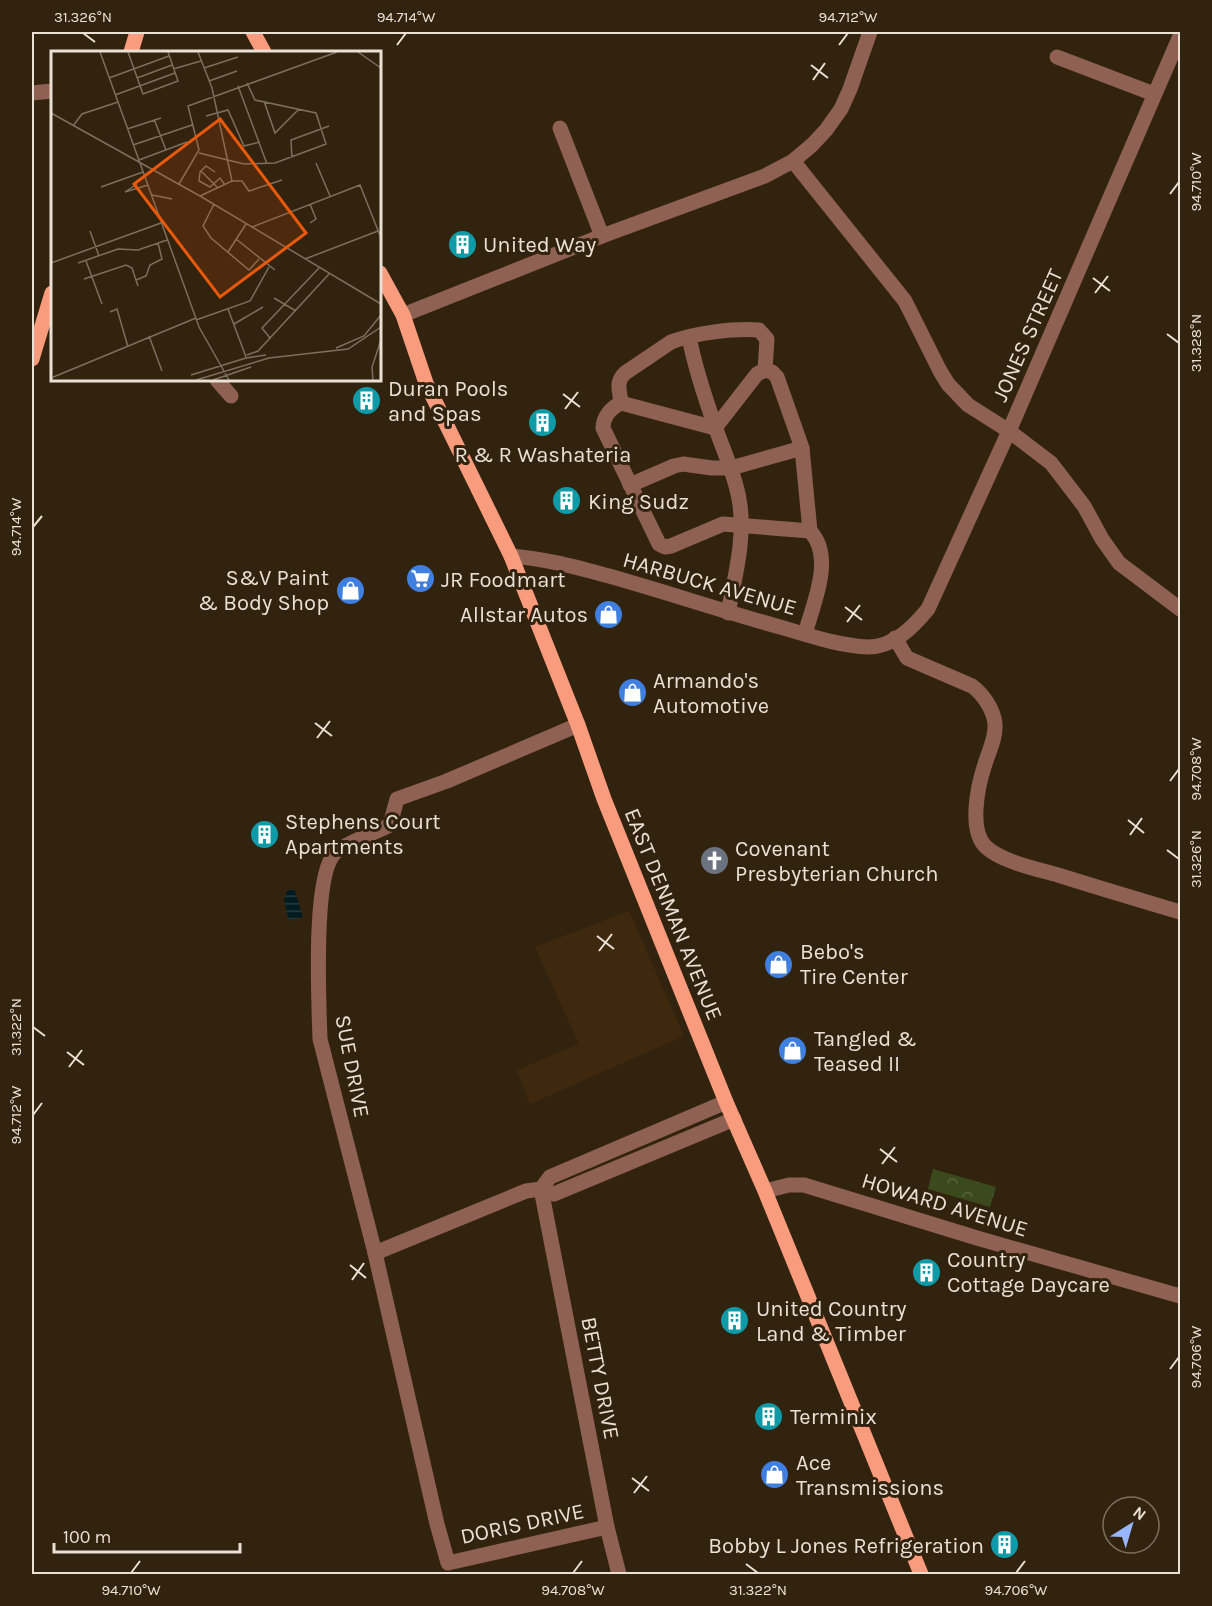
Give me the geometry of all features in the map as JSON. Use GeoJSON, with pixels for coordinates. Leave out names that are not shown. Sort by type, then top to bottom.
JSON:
{"type":"FeatureCollection","features":[{"type":"Feature","properties":{"kind":"main road"},"geometry":{"type":"LineString","coordinates":[[131,51],[137,32]]}},
{"type":"Feature","properties":{"kind":"main road"},"geometry":{"type":"LineString","coordinates":[[253,32],[263,51]]}},
{"type":"Feature","properties":{"kind":"main road","name":"EAST DENMAN AVENUE"},"geometry":{"type":"LineString","coordinates":[[381,275],[403,315],[426,383],[511,556],[578,725],[604,800],[921,1575]]}},
{"type":"Feature","properties":{"kind":"main road"},"geometry":{"type":"LineString","coordinates":[[32,359],[51,296]]}},
{"type":"Feature","properties":{"kind":"street"},"geometry":{"type":"LineString","coordinates":[[403,315],[602,236],[765,176],[793,160],[812,145],[841,109],[870,32]]}},
{"type":"Feature","properties":{"kind":"street","name":"JONES STREET"},"geometry":{"type":"LineString","coordinates":[[895,638],[912,629],[928,609],[1009,431],[1180,36]]}},
{"type":"Feature","properties":{"kind":"street"},"geometry":{"type":"LineString","coordinates":[[1057,57],[1154,94]]}},
{"type":"Feature","properties":{"kind":"street"},"geometry":{"type":"LineString","coordinates":[[32,93],[51,91]]}},
{"type":"Feature","properties":{"kind":"street"},"geometry":{"type":"LineString","coordinates":[[560,128],[602,236]]}},
{"type":"Feature","properties":{"kind":"street"},"geometry":{"type":"LineString","coordinates":[[793,160],[905,301],[948,384],[968,405],[1009,431],[1051,463],[1084,506],[1102,539],[1119,563],[1180,609]]}},
{"type":"Feature","properties":{"kind":"street"},"geometry":{"type":"LineString","coordinates":[[621,403],[618,387],[625,373],[671,342],[689,337],[759,330],[767,339],[765,370]]}},
{"type":"Feature","properties":{"kind":"street"},"geometry":{"type":"LineString","coordinates":[[689,337],[696,375],[739,499],[741,525],[728,613]]}},
{"type":"Feature","properties":{"kind":"street"},"geometry":{"type":"LineString","coordinates":[[715,428],[757,374],[765,370],[777,377],[802,448],[810,531],[818,539],[821,555],[821,571],[805,634]]}},
{"type":"Feature","properties":{"kind":"street"},"geometry":{"type":"LineString","coordinates":[[218,381],[231,396]]}},
{"type":"Feature","properties":{"kind":"street"},"geometry":{"type":"LineString","coordinates":[[715,428],[621,403],[614,406],[603,422],[603,428],[659,544],[665,547],[723,524],[810,531]]}},
{"type":"Feature","properties":{"kind":"street"},"geometry":{"type":"LineString","coordinates":[[630,485],[683,464],[730,468],[802,448]]}},
{"type":"Feature","properties":{"kind":"street","name":"HARBUCK AVENUE"},"geometry":{"type":"LineString","coordinates":[[511,556],[556,562],[805,634],[869,647],[884,644],[895,638]]}},
{"type":"Feature","properties":{"kind":"street"},"geometry":{"type":"LineString","coordinates":[[895,638],[907,658],[972,686],[980,692],[991,711],[995,724],[974,819],[977,832],[985,846],[1017,862],[1180,912]]}},
{"type":"Feature","properties":{"kind":"street","name":"SUE DRIVE"},"geometry":{"type":"LineString","coordinates":[[448,1563],[375,1253],[320,1039],[320,914],[328,867],[335,853],[390,825],[397,799],[447,781],[578,725]]}},
{"type":"Feature","properties":{"kind":"street"},"geometry":{"type":"LineString","coordinates":[[541,1189],[550,1177],[726,1102]]}},
{"type":"Feature","properties":{"kind":"street"},"geometry":{"type":"LineString","coordinates":[[375,1253],[526,1191],[541,1189],[554,1194],[734,1119]]}},
{"type":"Feature","properties":{"kind":"street","name":"HOWARD AVENUE"},"geometry":{"type":"LineString","coordinates":[[765,1191],[789,1185],[804,1185],[977,1238],[1180,1296]]}},
{"type":"Feature","properties":{"kind":"street","name":"BETTY DRIVE"},"geometry":{"type":"LineString","coordinates":[[541,1189],[607,1527],[619,1575]]}},
{"type":"Feature","properties":{"kind":"street","name":"DORIS DRIVE"},"geometry":{"type":"LineString","coordinates":[[448,1563],[607,1527]]}},
{"type":"Feature","properties":{"kind":"shaded area"},"geometry":{"type":"Polygon","coordinates":[[[629,911],[684,1036],[530,1104],[517,1070],[579,1044],[535,947],[629,911]]]}},
{"type":"Feature","properties":{"kind":"green space"},"geometry":{"type":"Polygon","coordinates":[[[933,1169],[996,1187],[990,1207],[928,1189],[933,1169]]]}},
{"type":"Feature","properties":{"kind":"water"},"geometry":{"type":"Polygon","coordinates":[[[291,889],[295,891],[303,917],[289,921],[284,901],[287,891],[291,889]]]}},
{"type":"Feature","properties":{"kind":"place","name":"United Way"},"geometry":{"type":"Point","coordinates":[462,244]}},
{"type":"Feature","properties":{"kind":"place","name":"Duran Pools and Spas"},"geometry":{"type":"Point","coordinates":[367,401]}},
{"type":"Feature","properties":{"kind":"place","name":"R & R Washateria"},"geometry":{"type":"Point","coordinates":[543,422]}},
{"type":"Feature","properties":{"kind":"place","name":"King Sudz"},"geometry":{"type":"Point","coordinates":[567,501]}},
{"type":"Feature","properties":{"kind":"place","name":"JR Foodmart"},"geometry":{"type":"Point","coordinates":[420,579]}},
{"type":"Feature","properties":{"kind":"place","name":"S&V Paint & Body Shop"},"geometry":{"type":"Point","coordinates":[350,590]}},
{"type":"Feature","properties":{"kind":"place","name":"Allstar Autos"},"geometry":{"type":"Point","coordinates":[609,614]}},
{"type":"Feature","properties":{"kind":"place","name":"Armando's Automotive"},"geometry":{"type":"Point","coordinates":[632,693]}},
{"type":"Feature","properties":{"kind":"place","name":"Stephens Court Apartments"},"geometry":{"type":"Point","coordinates":[264,834]}},
{"type":"Feature","properties":{"kind":"place","name":"Covenant Presbyterian Church"},"geometry":{"type":"Point","coordinates":[714,861]}},
{"type":"Feature","properties":{"kind":"place","name":"Bebo's Tire Center"},"geometry":{"type":"Point","coordinates":[779,964]}},
{"type":"Feature","properties":{"kind":"place","name":"Tangled & Teased II"},"geometry":{"type":"Point","coordinates":[793,1051]}},
{"type":"Feature","properties":{"kind":"place","name":"Country Cottage Daycare"},"geometry":{"type":"Point","coordinates":[926,1272]}},
{"type":"Feature","properties":{"kind":"place","name":"United Country Land & Timber"},"geometry":{"type":"Point","coordinates":[735,1321]}},
{"type":"Feature","properties":{"kind":"place","name":"Terminix"},"geometry":{"type":"Point","coordinates":[769,1416]}},
{"type":"Feature","properties":{"kind":"place","name":"Ace Transmissions"},"geometry":{"type":"Point","coordinates":[775,1475]}},
{"type":"Feature","properties":{"kind":"place","name":"Bobby L Jones Refrigeration"},"geometry":{"type":"Point","coordinates":[1005,1545]}}]}
